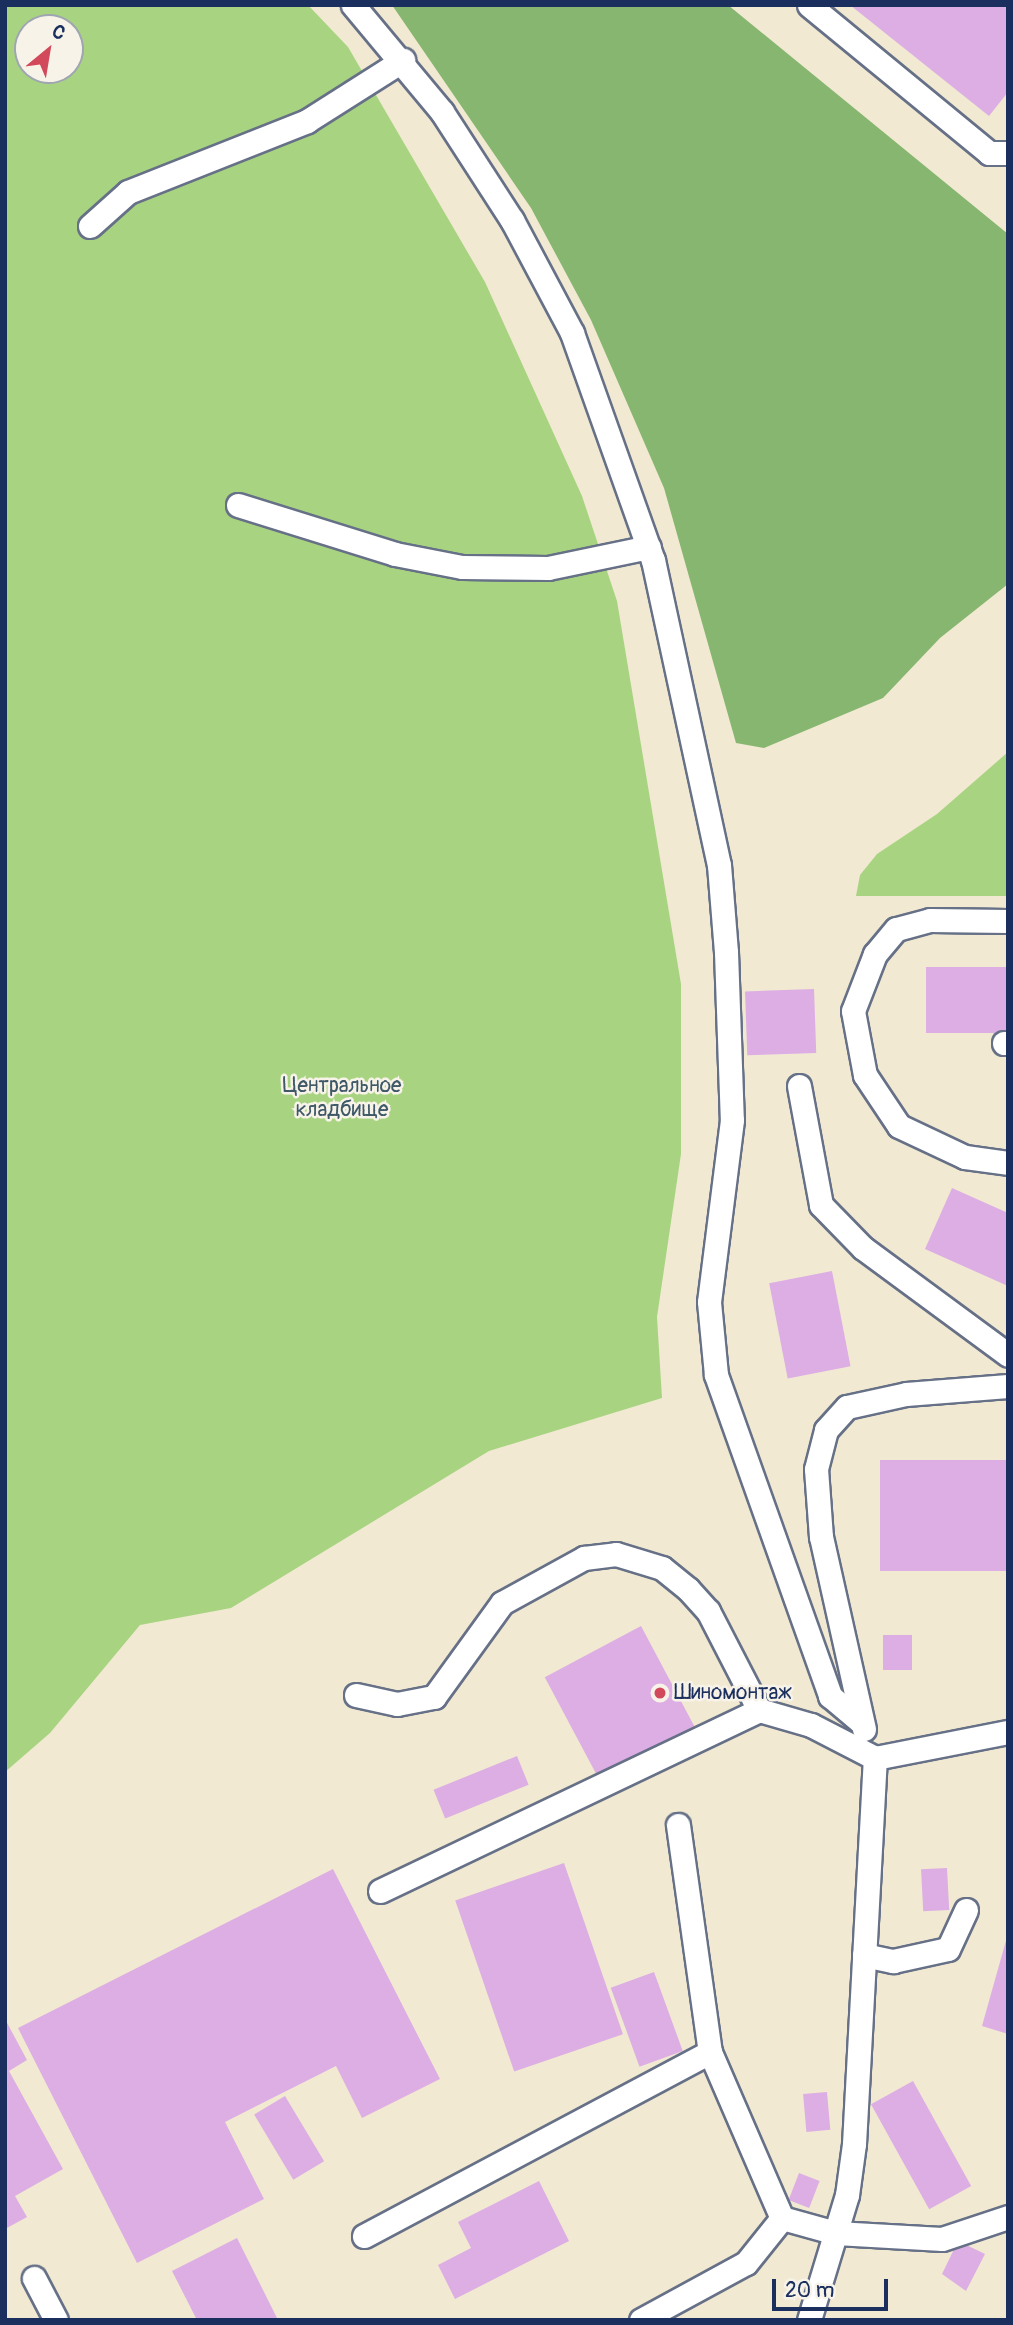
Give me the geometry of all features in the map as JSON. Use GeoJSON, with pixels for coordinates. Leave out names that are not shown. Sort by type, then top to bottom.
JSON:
{"type":"FeatureCollection","features":[{"type":"Feature","properties":{"kind":"lane"},"geometry":{"type":"LineString","coordinates":[[353,5],[402,60],[512,219],[572,333],[649,547],[722,902],[732,1121],[709,1302],[716,1375],[830,1696],[861,1722]]}},
{"type":"Feature","properties":{"kind":"lane"},"geometry":{"type":"LineString","coordinates":[[809,5],[998,153],[1008,167]]}},
{"type":"Feature","properties":{"kind":"lane"},"geometry":{"type":"LineString","coordinates":[[90,226],[128,192],[307,121],[402,60]]}},
{"type":"Feature","properties":{"kind":"lane"},"geometry":{"type":"LineString","coordinates":[[238,505],[395,554],[462,567],[548,568],[649,547]]}},
{"type":"Feature","properties":{"kind":"lane"},"geometry":{"type":"LineString","coordinates":[[1008,921],[930,920],[896,929],[875,954],[853,1011],[865,1075],[899,1126],[965,1157],[1008,1163]]}},
{"type":"Feature","properties":{"kind":"lane"},"geometry":{"type":"LineString","coordinates":[[799,1086],[821,1205],[863,1248],[1008,1355]]}},
{"type":"Feature","properties":{"kind":"lane"},"geometry":{"type":"LineString","coordinates":[[809,2320],[836,2233],[854,2144],[875,1758],[861,1722],[821,1537],[816,1469],[826,1430],[847,1407],[906,1394],[1008,1386]]}},
{"type":"Feature","properties":{"kind":"lane"},"geometry":{"type":"LineString","coordinates":[[356,1695],[397,1704],[434,1697],[502,1603],[584,1558],[616,1554],[662,1567],[688,1589],[708,1611],[759,1710]]}},
{"type":"Feature","properties":{"kind":"lane"},"geometry":{"type":"LineString","coordinates":[[380,1891],[759,1710],[811,1725],[875,1758],[1008,1732]]}},
{"type":"Feature","properties":{"kind":"lane"},"geometry":{"type":"LineString","coordinates":[[678,1825],[710,2052],[782,2218]]}},
{"type":"Feature","properties":{"kind":"lane"},"geometry":{"type":"LineString","coordinates":[[864,1955],[893,1961],[948,1949],[966,1910]]}},
{"type":"Feature","properties":{"kind":"lane"},"geometry":{"type":"LineString","coordinates":[[364,2236],[710,2052]]}},
{"type":"Feature","properties":{"kind":"lane"},"geometry":{"type":"LineString","coordinates":[[782,2218],[836,2233],[942,2239],[1008,2217]]}},
{"type":"Feature","properties":{"kind":"lane"},"geometry":{"type":"LineString","coordinates":[[642,2320],[746,2263],[782,2218]]}},
{"type":"Feature","properties":{"kind":"lane"},"geometry":{"type":"LineString","coordinates":[[34,2277],[56,2320]]}},
{"type":"Feature","properties":{"kind":"green space","name":"Центральное кладбище"},"geometry":{"type":"Polygon","coordinates":[[[5,5],[308,5],[348,47],[485,282],[582,496],[617,601],[681,984],[681,1154],[657,1317],[662,1398],[489,1451],[231,1608],[140,1625],[50,1733],[5,1772],[5,5]]]}},
{"type":"Feature","properties":{"kind":"green space"},"geometry":{"type":"Polygon","coordinates":[[[392,5],[728,5],[1008,234],[1008,584],[940,638],[883,698],[764,748],[736,743],[664,488],[591,320],[531,208],[392,5]]]}},
{"type":"Feature","properties":{"kind":"green space"},"geometry":{"type":"Polygon","coordinates":[[[1008,752],[1008,896],[856,896],[860,875],[877,854],[937,814],[1008,752]]]}},
{"type":"Feature","properties":{"kind":"building"},"geometry":{"type":"Polygon","coordinates":[[[850,5],[1008,5],[1008,92],[989,116],[850,5]]]}},
{"type":"Feature","properties":{"kind":"building"},"geometry":{"type":"Polygon","coordinates":[[[926,967],[1008,967],[1008,1033],[926,1033],[926,967]]]}},
{"type":"Feature","properties":{"kind":"building"},"geometry":{"type":"Polygon","coordinates":[[[814,989],[816,1053],[747,1055],[745,991],[814,989]]]}},
{"type":"Feature","properties":{"kind":"building"},"geometry":{"type":"Polygon","coordinates":[[[952,1188],[1008,1213],[1008,1286],[925,1249],[952,1188]]]}},
{"type":"Feature","properties":{"kind":"building"},"geometry":{"type":"Polygon","coordinates":[[[832,1271],[851,1366],[788,1378],[769,1283],[832,1271]]]}},
{"type":"Feature","properties":{"kind":"building"},"geometry":{"type":"Polygon","coordinates":[[[880,1460],[1008,1460],[1008,1571],[880,1571],[880,1460]]]}},
{"type":"Feature","properties":{"kind":"building"},"geometry":{"type":"Polygon","coordinates":[[[641,1626],[696,1729],[600,1780],[545,1677],[641,1626]]]}},
{"type":"Feature","properties":{"kind":"building"},"geometry":{"type":"Polygon","coordinates":[[[883,1635],[912,1635],[912,1670],[883,1670],[883,1635]]]}},
{"type":"Feature","properties":{"kind":"building"},"geometry":{"type":"Polygon","coordinates":[[[517,1756],[529,1785],[445,1818],[434,1790],[517,1756]]]}},
{"type":"Feature","properties":{"kind":"building"},"geometry":{"type":"Polygon","coordinates":[[[564,1863],[623,2034],[514,2072],[455,1900],[564,1863]]]}},
{"type":"Feature","properties":{"kind":"building"},"geometry":{"type":"Polygon","coordinates":[[[947,1868],[949,1910],[923,1911],[921,1869],[947,1868]]]}},
{"type":"Feature","properties":{"kind":"building"},"geometry":{"type":"Polygon","coordinates":[[[333,1869],[440,2079],[362,2118],[336,2066],[225,2122],[264,2199],[137,2263],[18,2028],[333,1869]]]}},
{"type":"Feature","properties":{"kind":"building"},"geometry":{"type":"Polygon","coordinates":[[[1008,1937],[1008,2034],[982,2026],[1008,1937]]]}},
{"type":"Feature","properties":{"kind":"building"},"geometry":{"type":"Polygon","coordinates":[[[654,1972],[683,2051],[640,2067],[611,1988],[654,1972]]]}},
{"type":"Feature","properties":{"kind":"building"},"geometry":{"type":"Polygon","coordinates":[[[5,2019],[27,2060],[9,2071],[63,2169],[15,2196],[27,2217],[5,2229],[5,2019]]]}},
{"type":"Feature","properties":{"kind":"building"},"geometry":{"type":"Polygon","coordinates":[[[913,2081],[971,2186],[929,2209],[871,2104],[913,2081]]]}},
{"type":"Feature","properties":{"kind":"building"},"geometry":{"type":"Polygon","coordinates":[[[827,2092],[830,2130],[806,2132],[803,2094],[827,2092]]]}},
{"type":"Feature","properties":{"kind":"building"},"geometry":{"type":"Polygon","coordinates":[[[285,2096],[324,2161],[293,2180],[254,2115],[285,2096]]]}},
{"type":"Feature","properties":{"kind":"building"},"geometry":{"type":"Polygon","coordinates":[[[799,2173],[820,2181],[809,2208],[789,2200],[799,2173]]]}},
{"type":"Feature","properties":{"kind":"building"},"geometry":{"type":"Polygon","coordinates":[[[539,2181],[569,2241],[455,2299],[438,2265],[471,2248],[458,2222],[539,2181]]]}},
{"type":"Feature","properties":{"kind":"building"},"geometry":{"type":"Polygon","coordinates":[[[237,2238],[278,2320],[197,2320],[172,2271],[237,2238]]]}},
{"type":"Feature","properties":{"kind":"building"},"geometry":{"type":"Polygon","coordinates":[[[958,2241],[985,2254],[966,2291],[942,2274],[958,2241]]]}},
{"type":"Feature","properties":{"kind":"place","name":"Шиномонтаж"},"geometry":{"type":"Point","coordinates":[660,1693]}}]}
